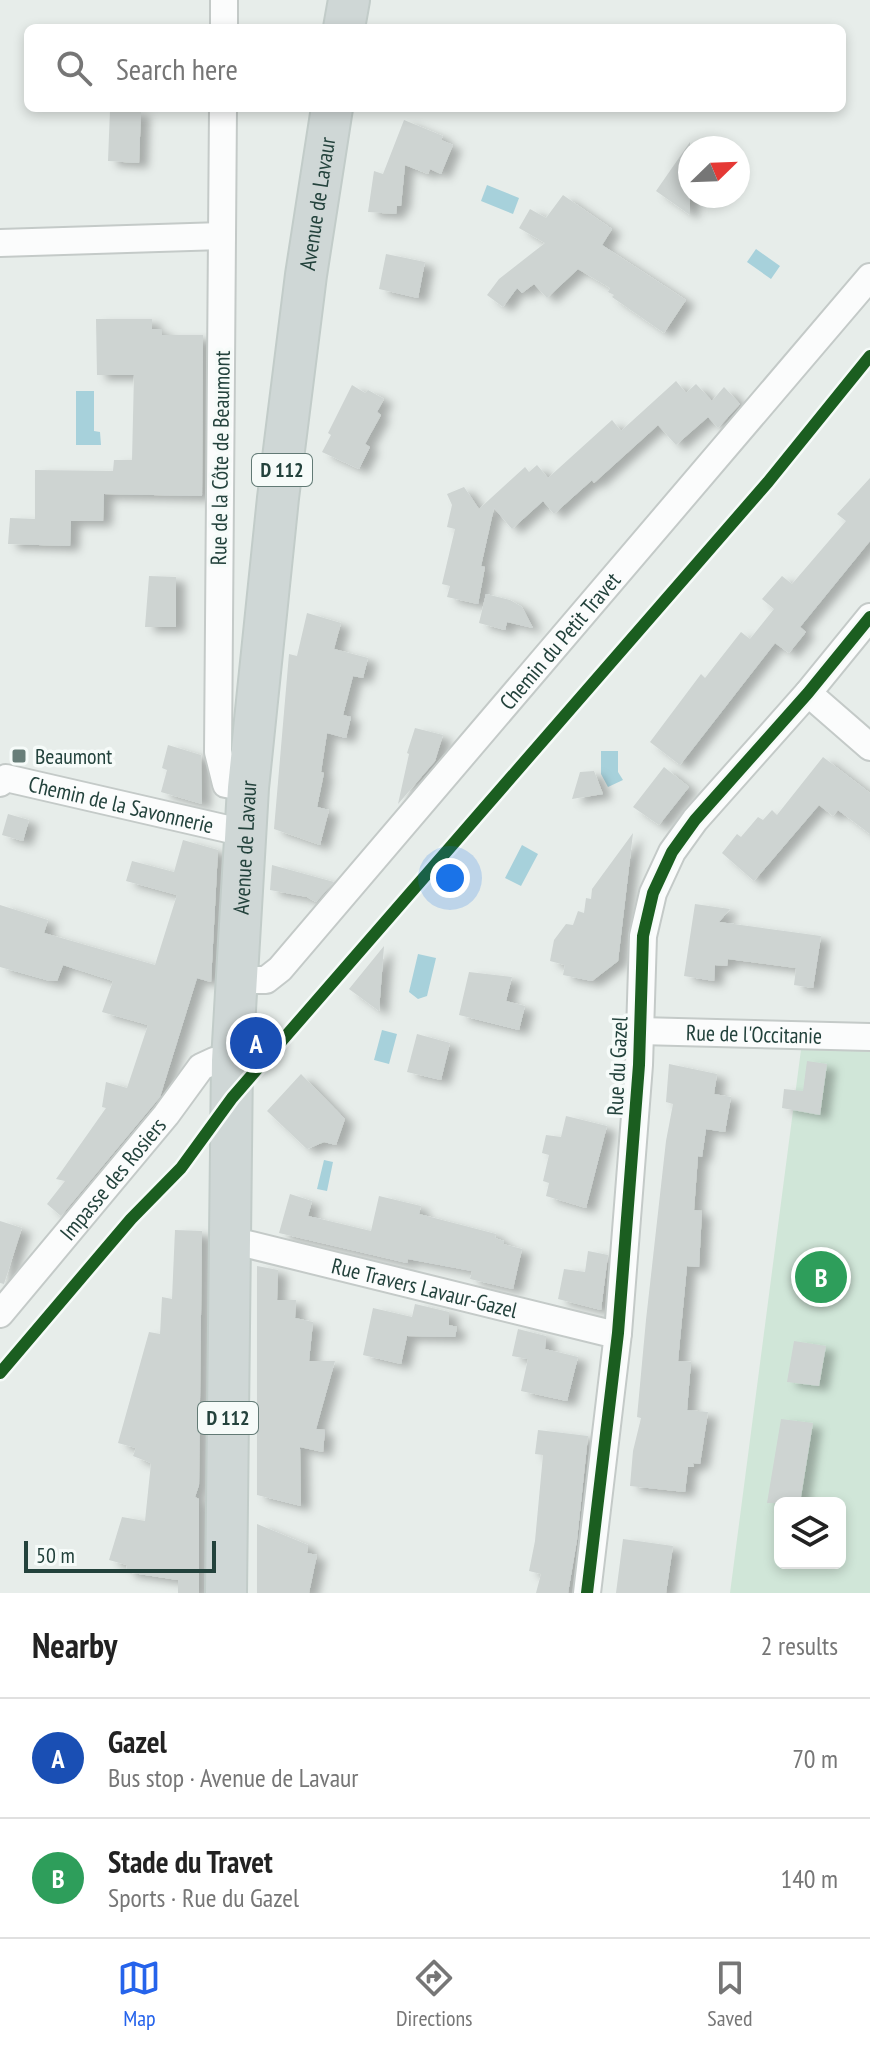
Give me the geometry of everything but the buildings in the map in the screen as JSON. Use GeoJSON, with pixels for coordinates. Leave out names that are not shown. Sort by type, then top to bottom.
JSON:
{"type":"FeatureCollection","features":[{"type":"Feature","properties":{"kind":"main road"},"geometry":{"type":"LineString","coordinates":[[345,24],[349,0]]}},
{"type":"Feature","properties":{"kind":"main road","name":"Avenue de Lavaur"},"geometry":{"type":"LineString","coordinates":[[226,1593],[232,1061],[248,788],[280,483],[306,275],[331,112]]}},
{"type":"Feature","properties":{"kind":"street"},"geometry":{"type":"LineString","coordinates":[[224,0],[224,24]]}},
{"type":"Feature","properties":{"kind":"street","name":"Rue de la Côte de Beaumont"},"geometry":{"type":"LineString","coordinates":[[223,112],[218,752],[226,784],[248,788]]}},
{"type":"Feature","properties":{"kind":"street"},"geometry":{"type":"LineString","coordinates":[[0,243],[222,236]]}},
{"type":"Feature","properties":{"kind":"street","name":"Chemin du Petit Travet"},"geometry":{"type":"LineString","coordinates":[[235,980],[266,980],[280,969],[870,277]]}},
{"type":"Feature","properties":{"kind":"street","name":"Rue du Gazel"},"geometry":{"type":"LineString","coordinates":[[587,1593],[618,1333],[640,1031],[643,936],[653,893],[672,852],[695,820],[808,693],[870,617]]}},
{"type":"Feature","properties":{"kind":"street"},"geometry":{"type":"LineString","coordinates":[[808,693],[870,747]]}},
{"type":"Feature","properties":{"kind":"street","name":"Chemin de la Savonnerie"},"geometry":{"type":"LineString","coordinates":[[2,780],[245,833]]}},
{"type":"Feature","properties":{"kind":"street","name":"Rue de l'Occitanie"},"geometry":{"type":"LineString","coordinates":[[640,1031],[870,1037]]}},
{"type":"Feature","properties":{"kind":"street","name":"Impasse des Rosiers"},"geometry":{"type":"LineString","coordinates":[[0,1314],[166,1115],[201,1067],[214,1061],[232,1061]]}},
{"type":"Feature","properties":{"kind":"street","name":"Rue Travers Lavaur-Gazel"},"geometry":{"type":"LineString","coordinates":[[230,1243],[243,1243],[618,1333]]}},
{"type":"Feature","properties":{"kind":"green space"},"geometry":{"type":"Polygon","coordinates":[[[802,1042],[870,1052],[870,1593],[730,1593],[802,1042]]]}},
{"type":"Feature","properties":{"kind":"water"},"geometry":{"type":"Polygon","coordinates":[[[487,185],[519,198],[513,214],[481,201],[487,185]]]}},
{"type":"Feature","properties":{"kind":"water"},"geometry":{"type":"Polygon","coordinates":[[[756,249],[780,266],[771,279],[747,262],[756,249]]]}},
{"type":"Feature","properties":{"kind":"water"},"geometry":{"type":"Polygon","coordinates":[[[76,391],[94,391],[94,431],[100,432],[101,445],[76,445],[76,391]]]}},
{"type":"Feature","properties":{"kind":"water"},"geometry":{"type":"Polygon","coordinates":[[[601,751],[618,751],[618,772],[623,780],[608,787],[601,774],[601,751]]]}},
{"type":"Feature","properties":{"kind":"water"},"geometry":{"type":"Polygon","coordinates":[[[522,845],[538,854],[521,886],[505,878],[522,845]]]}},
{"type":"Feature","properties":{"kind":"water"},"geometry":{"type":"Polygon","coordinates":[[[418,954],[436,958],[427,996],[418,999],[409,992],[418,954]]]}},
{"type":"Feature","properties":{"kind":"water"},"geometry":{"type":"Polygon","coordinates":[[[382,1030],[397,1034],[389,1064],[374,1060],[382,1030]]]}},
{"type":"Feature","properties":{"kind":"water"},"geometry":{"type":"Polygon","coordinates":[[[324,1160],[333,1162],[327,1191],[317,1189],[324,1160]]]}},
{"type":"Feature","properties":{"kind":"cycle path"},"geometry":{"type":"LineString","coordinates":[[0,1373],[131,1219],[181,1168],[232,1098],[768,482],[870,356]]}},
{"type":"Feature","properties":{"kind":"cycle path"},"geometry":{"type":"LineString","coordinates":[[587,1593],[618,1333],[639,1065],[643,936],[653,893],[672,852],[695,820],[808,693],[870,617]]}},
{"type":"Feature","properties":{"kind":"place","name":"Beaumont"},"geometry":{"type":"Point","coordinates":[19,756]}},
{"type":"Feature","properties":{"kind":"place","name":"Gazel"},"geometry":{"type":"Point","coordinates":[256,1043]}},
{"type":"Feature","properties":{"kind":"place","name":"Stade du Travet"},"geometry":{"type":"Point","coordinates":[821,1277]}}]}
